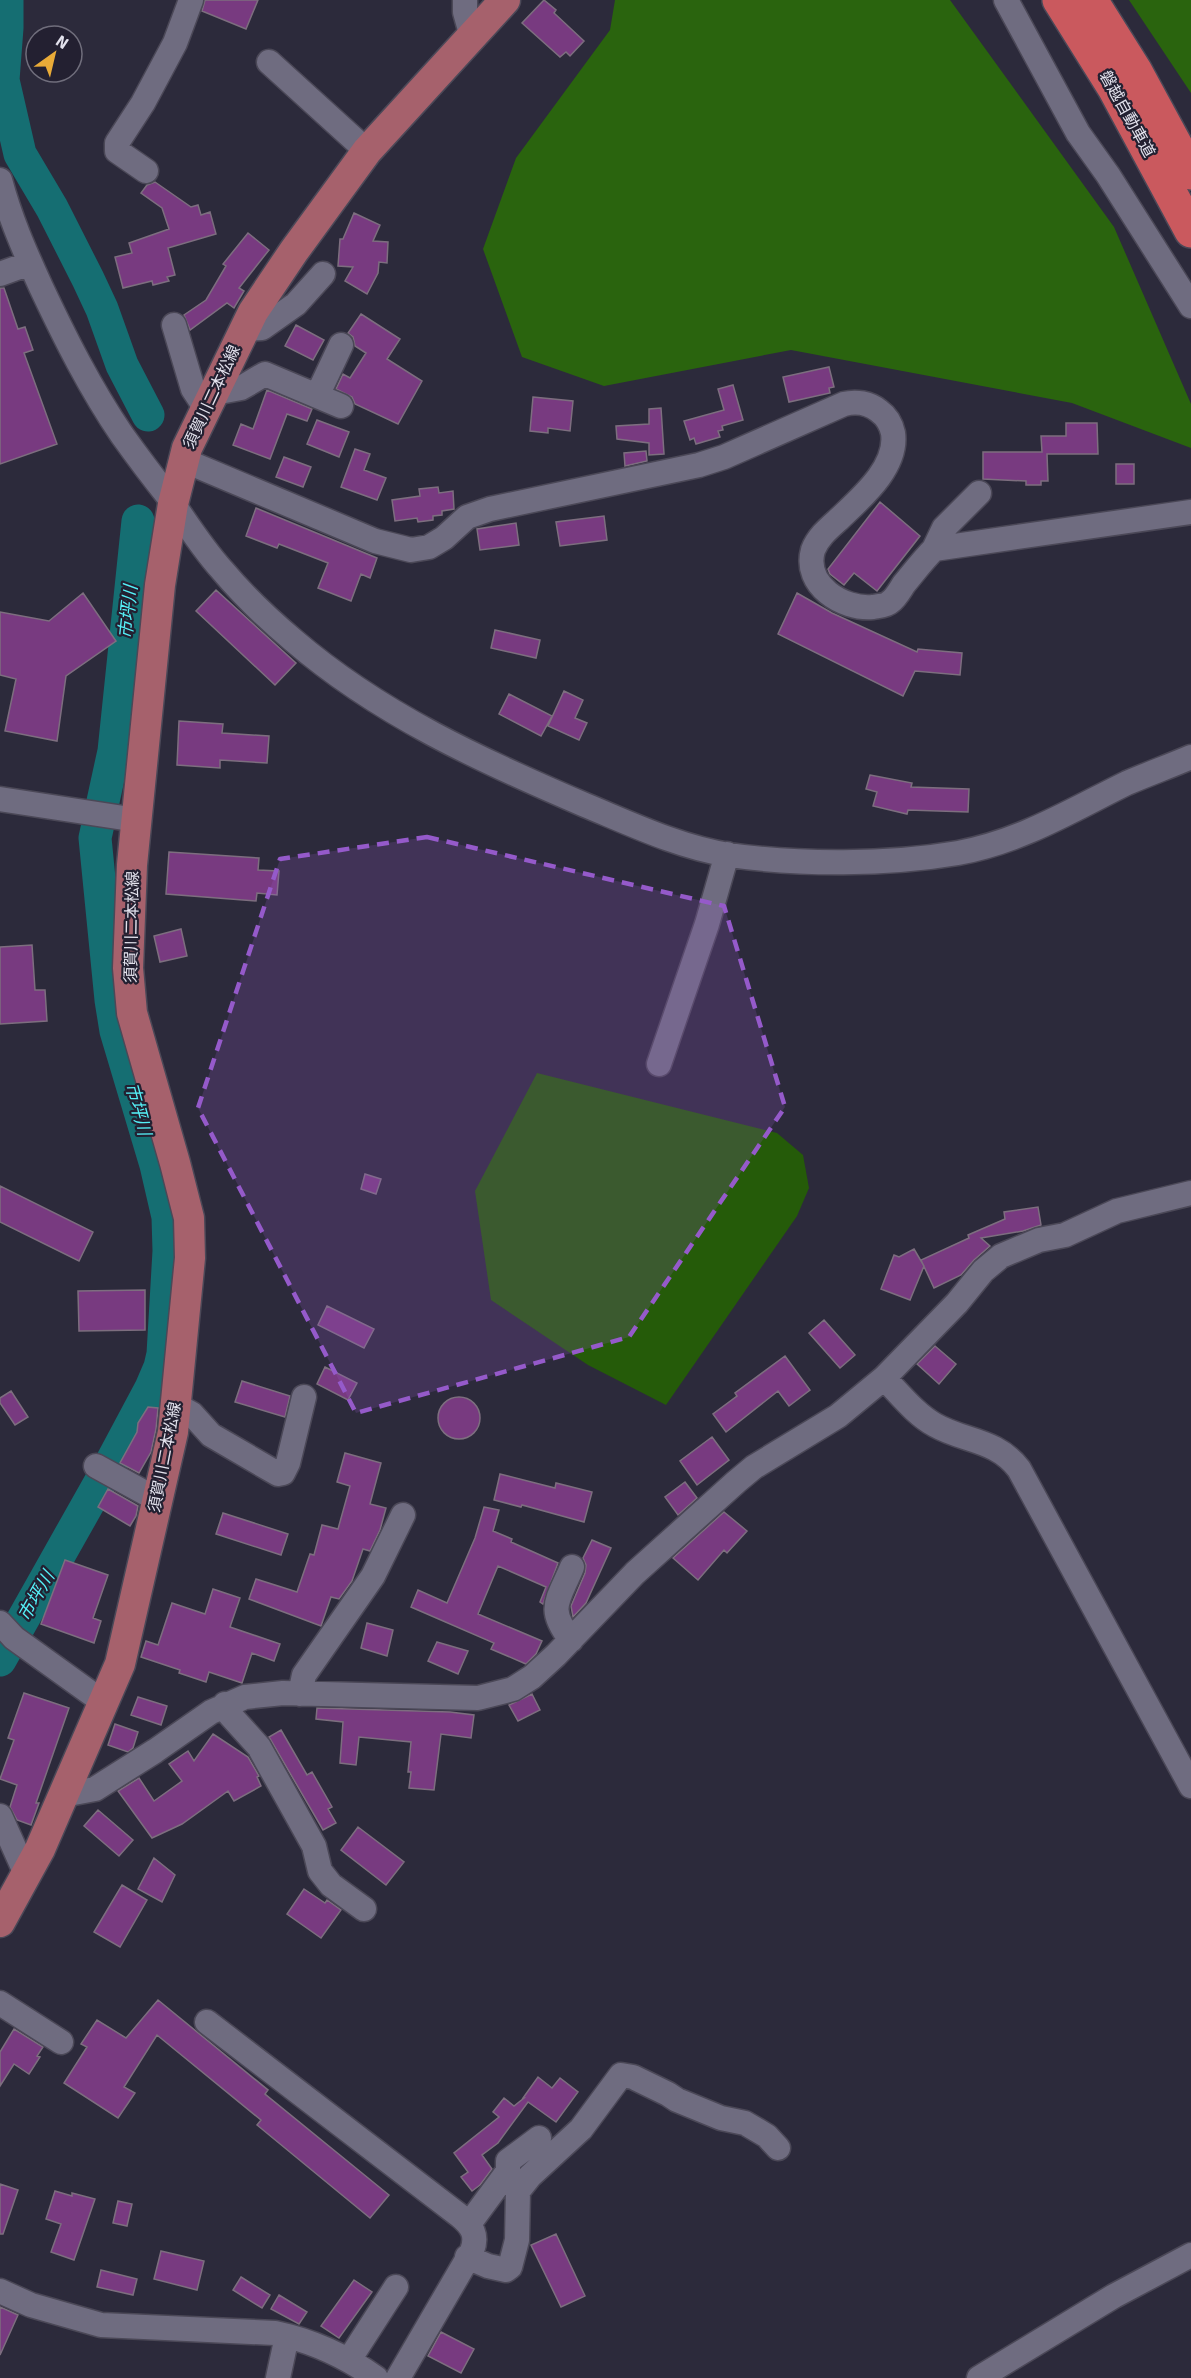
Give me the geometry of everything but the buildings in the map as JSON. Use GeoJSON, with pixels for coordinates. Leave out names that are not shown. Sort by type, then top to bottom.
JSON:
{"type":"FeatureCollection","features":[{"type":"Feature","properties":{"kind":"highway","name":"磐越自動車道"},"geometry":{"type":"LineString","coordinates":[[1059,0],[1114,88],[1191,231]]}},
{"type":"Feature","properties":{"kind":"highway","name":"磐越自動車道"},"geometry":{"type":"LineString","coordinates":[[1091,0],[1135,70],[1191,173]]}},
{"type":"Feature","properties":{"kind":"main road","name":"須賀川二本松線"},"geometry":{"type":"LineString","coordinates":[[0,1922],[30,1869],[120,1664],[173,1432],[190,1236],[189,1218],[132,1013],[128,968],[132,865],[159,596],[173,504],[183,460],[253,312],[288,259],[367,151],[505,0]]}},
{"type":"Feature","properties":{"kind":"street"},"geometry":{"type":"LineString","coordinates":[[146,171],[117,151],[117,143],[143,103],[175,43],[191,0]]}},
{"type":"Feature","properties":{"kind":"street"},"geometry":{"type":"LineString","coordinates":[[465,0],[465,12],[472,37]]}},
{"type":"Feature","properties":{"kind":"street"},"geometry":{"type":"LineString","coordinates":[[1006,0],[1078,133],[1108,175],[1191,306]]}},
{"type":"Feature","properties":{"kind":"street"},"geometry":{"type":"LineString","coordinates":[[268,62],[367,151]]}},
{"type":"Feature","properties":{"kind":"street"},"geometry":{"type":"LineString","coordinates":[[0,180],[18,237],[86,377],[121,433],[220,569],[295,642],[413,725],[521,777],[653,834],[727,854],[845,861],[900,859],[957,853],[994,845],[1030,832],[1129,783],[1191,757]]}},
{"type":"Feature","properties":{"kind":"street"},"geometry":{"type":"LineString","coordinates":[[0,274],[30,263]]}},
{"type":"Feature","properties":{"kind":"street"},"geometry":{"type":"LineString","coordinates":[[245,329],[262,328],[296,304],[323,274]]}},
{"type":"Feature","properties":{"kind":"street"},"geometry":{"type":"LineString","coordinates":[[174,325],[193,389],[210,401],[241,388],[265,374],[341,406]]}},
{"type":"Feature","properties":{"kind":"street"},"geometry":{"type":"LineString","coordinates":[[317,396],[341,345]]}},
{"type":"Feature","properties":{"kind":"street"},"geometry":{"type":"LineString","coordinates":[[183,460],[375,542],[411,550],[429,547],[444,538],[467,517],[490,509],[724,458],[844,404],[860,403],[873,406],[888,420],[893,435],[893,451],[890,460],[861,498],[822,534],[813,553],[814,575],[825,591],[856,607],[880,606],[890,603],[934,549],[944,528],[979,493]]}},
{"type":"Feature","properties":{"kind":"street"},"geometry":{"type":"LineString","coordinates":[[934,549],[1191,512]]}},
{"type":"Feature","properties":{"kind":"street"},"geometry":{"type":"LineString","coordinates":[[0,799],[138,820]]}},
{"type":"Feature","properties":{"kind":"street"},"geometry":{"type":"LineString","coordinates":[[659,1064],[707,924],[727,854]]}},
{"type":"Feature","properties":{"kind":"street"},"geometry":{"type":"LineString","coordinates":[[63,1795],[95,1789],[225,1704],[259,1695],[491,1696],[513,1689],[532,1677],[572,1640],[635,1573],[748,1472],[838,1416],[884,1378],[957,1303],[983,1271],[1001,1256],[1039,1240],[1065,1235],[1117,1211],[1191,1193]]}},
{"type":"Feature","properties":{"kind":"street"},"geometry":{"type":"LineString","coordinates":[[884,1378],[930,1422],[954,1434],[996,1448],[1005,1453],[1019,1469],[1191,1786]]}},
{"type":"Feature","properties":{"kind":"street"},"geometry":{"type":"LineString","coordinates":[[176,1405],[192,1414],[212,1435],[278,1474],[283,1473],[288,1463],[304,1397]]}},
{"type":"Feature","properties":{"kind":"street"},"geometry":{"type":"LineString","coordinates":[[96,1466],[158,1500]]}},
{"type":"Feature","properties":{"kind":"street"},"geometry":{"type":"LineString","coordinates":[[300,1694],[304,1675],[373,1576],[402,1515]]}},
{"type":"Feature","properties":{"kind":"street"},"geometry":{"type":"LineString","coordinates":[[572,1567],[555,1608],[558,1624],[572,1640]]}},
{"type":"Feature","properties":{"kind":"street"},"geometry":{"type":"LineString","coordinates":[[1,1628],[103,1701]]}},
{"type":"Feature","properties":{"kind":"street"},"geometry":{"type":"LineString","coordinates":[[225,1704],[230,1715],[259,1747],[314,1846],[320,1870],[331,1885],[364,1909]]}},
{"type":"Feature","properties":{"kind":"street"},"geometry":{"type":"LineString","coordinates":[[0,1816],[22,1865],[30,1869]]}},
{"type":"Feature","properties":{"kind":"street"},"geometry":{"type":"LineString","coordinates":[[0,2003],[61,2042]]}},
{"type":"Feature","properties":{"kind":"street"},"geometry":{"type":"LineString","coordinates":[[207,2022],[469,2224],[476,2239],[398,2378]]}},
{"type":"Feature","properties":{"kind":"street"},"geometry":{"type":"LineString","coordinates":[[467,2257],[488,2266],[506,2270],[510,2267],[518,2231],[518,2191],[530,2176],[581,2129],[614,2081],[621,2075],[633,2077],[677,2100],[721,2118],[745,2123],[767,2136],[778,2148]]}},
{"type":"Feature","properties":{"kind":"street"},"geometry":{"type":"LineString","coordinates":[[469,2224],[508,2171],[508,2161],[539,2138]]}},
{"type":"Feature","properties":{"kind":"street"},"geometry":{"type":"LineString","coordinates":[[979,2378],[1114,2296],[1191,2255]]}},
{"type":"Feature","properties":{"kind":"street"},"geometry":{"type":"LineString","coordinates":[[349,2360],[396,2287]]}},
{"type":"Feature","properties":{"kind":"street"},"geometry":{"type":"LineString","coordinates":[[0,2291],[32,2305],[101,2325],[243,2331],[287,2336],[320,2345],[349,2360],[376,2378]]}},
{"type":"Feature","properties":{"kind":"street"},"geometry":{"type":"LineString","coordinates":[[278,2378],[287,2336]]}},
{"type":"Feature","properties":{"kind":"highlighted area"},"geometry":{"type":"Polygon","coordinates":[[[427,837],[724,906],[785,1107],[629,1337],[356,1413],[198,1108],[280,859],[427,837]]]}},
{"type":"Feature","properties":{"kind":"green space"},"geometry":{"type":"Polygon","coordinates":[[[615,0],[950,0],[1114,227],[1191,404],[1191,448],[1072,403],[791,350],[604,386],[522,357],[483,249],[516,158],[610,30],[615,0]]]}},
{"type":"Feature","properties":{"kind":"green space"},"geometry":{"type":"Polygon","coordinates":[[[1129,0],[1191,0],[1191,93],[1129,0]]]}},
{"type":"Feature","properties":{"kind":"green space"},"geometry":{"type":"Polygon","coordinates":[[[537,1073],[777,1133],[803,1155],[809,1188],[797,1216],[666,1405],[588,1365],[491,1300],[475,1191],[537,1073]]]}},
{"type":"Feature","properties":{"kind":"waterway","name":"市坪川"},"geometry":{"type":"LineString","coordinates":[[7,0],[3,80],[20,154],[52,208],[88,279],[102,309],[122,365],[148,415]]}},
{"type":"Feature","properties":{"kind":"waterway","name":"市坪川"},"geometry":{"type":"LineString","coordinates":[[0,1660],[151,1388],[163,1354],[169,1251],[168,1217],[156,1165],[116,1031],[95,838],[114,751],[138,521]]}}]}
